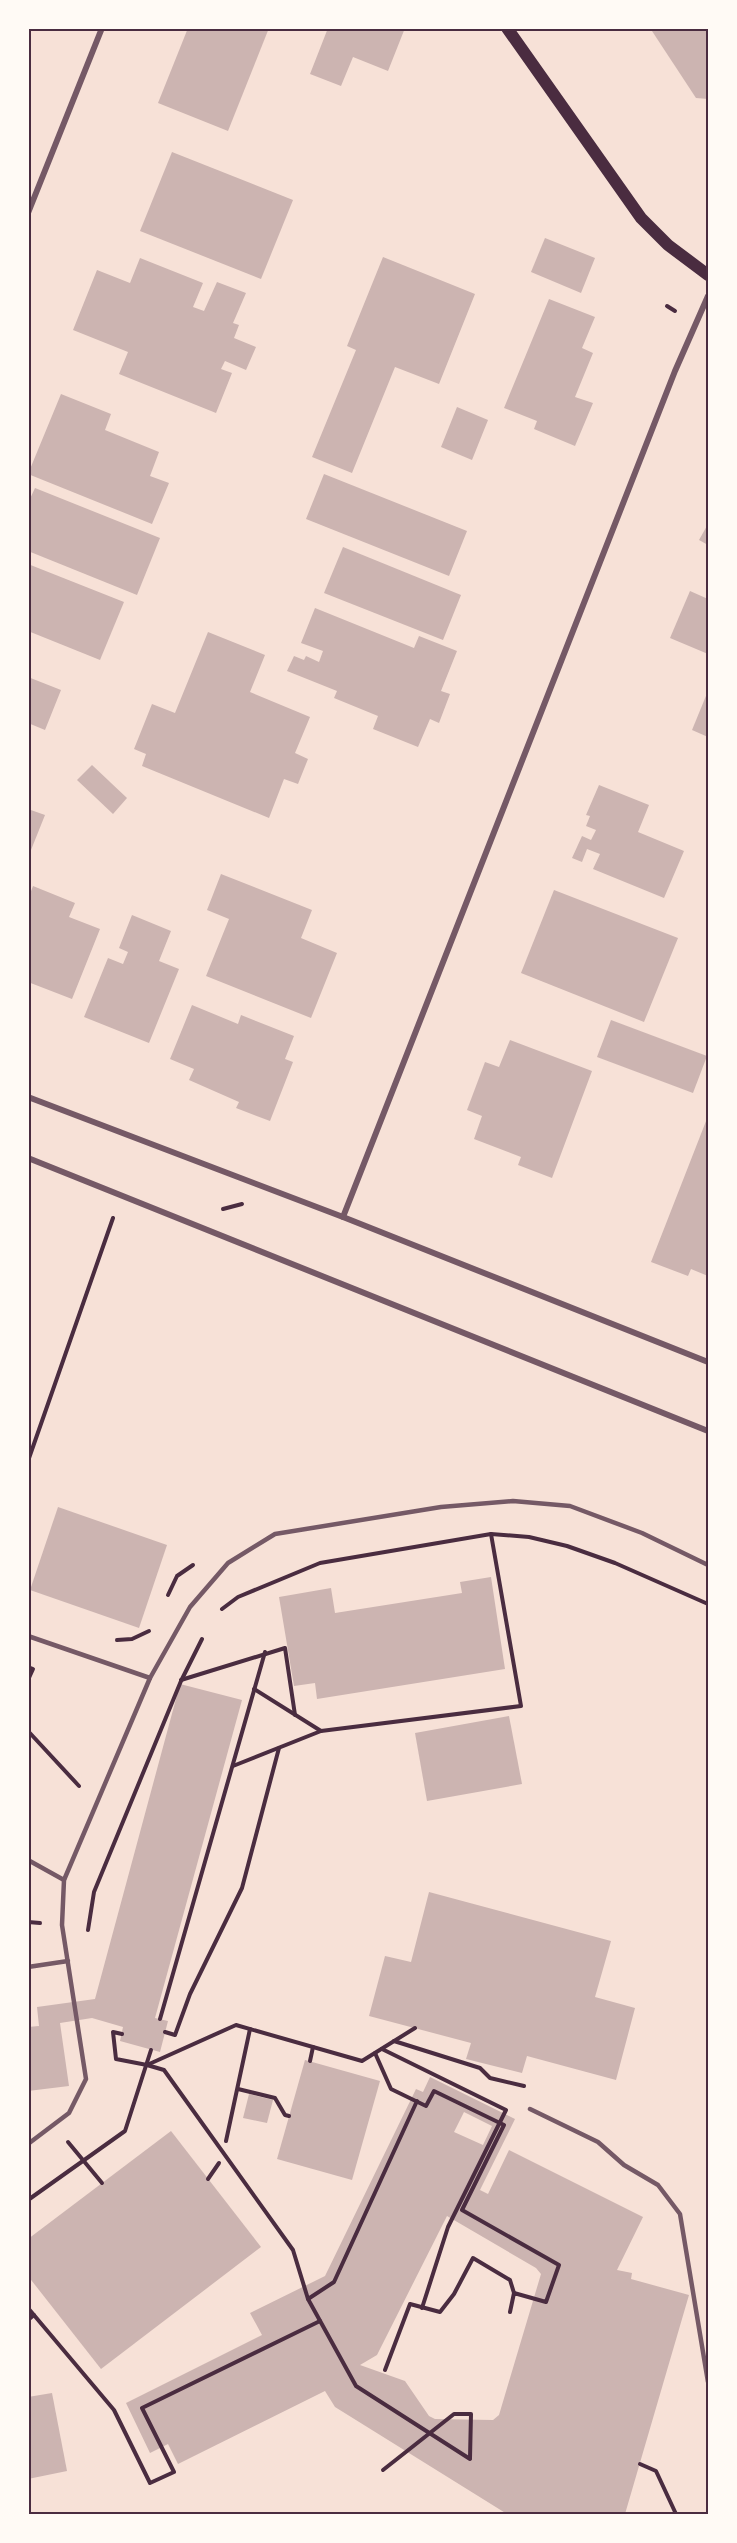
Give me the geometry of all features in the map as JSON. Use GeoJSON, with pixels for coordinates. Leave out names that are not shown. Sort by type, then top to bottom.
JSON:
{"type":"FeatureCollection","features":[{"type":"Feature","properties":{"kind":"main road"},"geometry":{"type":"LineString","coordinates":[[507,28],[641,218],[668,245],[708,275]]}},
{"type":"Feature","properties":{"kind":"street"},"geometry":{"type":"LineString","coordinates":[[28,213],[102,28]]}},
{"type":"Feature","properties":{"kind":"street"},"geometry":{"type":"LineString","coordinates":[[343,1216],[675,371],[708,296]]}},
{"type":"Feature","properties":{"kind":"street"},"geometry":{"type":"LineString","coordinates":[[28,1097],[343,1216],[708,1362]]}},
{"type":"Feature","properties":{"kind":"street"},"geometry":{"type":"LineString","coordinates":[[28,1158],[708,1431]]}},
{"type":"Feature","properties":{"kind":"lane"},"geometry":{"type":"LineString","coordinates":[[28,2144],[69,2113],[86,2079],[62,1925],[64,1880],[150,1678],[190,1608],[228,1563],[275,1534],[441,1507],[513,1501],[570,1506],[642,1533],[708,1564]]}},
{"type":"Feature","properties":{"kind":"lane"},"geometry":{"type":"LineString","coordinates":[[28,1636],[150,1678]]}},
{"type":"Feature","properties":{"kind":"lane"},"geometry":{"type":"LineString","coordinates":[[28,1860],[64,1880]]}},
{"type":"Feature","properties":{"kind":"lane"},"geometry":{"type":"LineString","coordinates":[[28,1967],[68,1961]]}},
{"type":"Feature","properties":{"kind":"lane"},"geometry":{"type":"LineString","coordinates":[[530,2109],[598,2142],[624,2165],[658,2185],[680,2214],[708,2382]]}},
{"type":"Feature","properties":{"kind":"path"},"geometry":{"type":"LineString","coordinates":[[28,1461],[113,1216]]}},
{"type":"Feature","properties":{"kind":"path"},"geometry":{"type":"LineString","coordinates":[[232,1766],[321,1731],[521,1706],[491,1534]]}},
{"type":"Feature","properties":{"kind":"path"},"geometry":{"type":"LineString","coordinates":[[212,1616],[238,1597],[320,1563],[491,1534],[529,1537],[567,1546],[615,1563],[708,1604]]}},
{"type":"Feature","properties":{"kind":"path"},"geometry":{"type":"LineString","coordinates":[[163,1603],[177,1576],[197,1563]]}},
{"type":"Feature","properties":{"kind":"path"},"geometry":{"type":"LineString","coordinates":[[108,1641],[132,1639],[150,1630],[154,1621]]}},
{"type":"Feature","properties":{"kind":"path"},"geometry":{"type":"LineString","coordinates":[[90,1939],[88,1929],[94,1892],[181,1681],[204,1633]]}},
{"type":"Feature","properties":{"kind":"path"},"geometry":{"type":"LineString","coordinates":[[181,1681],[285,1648],[295,1715]]}},
{"type":"Feature","properties":{"kind":"path"},"geometry":{"type":"LineString","coordinates":[[160,2019],[265,1653]]}},
{"type":"Feature","properties":{"kind":"path"},"geometry":{"type":"LineString","coordinates":[[28,1667],[33,1669],[28,1680]]}},
{"type":"Feature","properties":{"kind":"path"},"geometry":{"type":"LineString","coordinates":[[254,1689],[321,1731]]}},
{"type":"Feature","properties":{"kind":"path"},"geometry":{"type":"LineString","coordinates":[[28,1731],[87,1794]]}},
{"type":"Feature","properties":{"kind":"path"},"geometry":{"type":"LineString","coordinates":[[165,2032],[175,2036],[190,1994],[242,1888],[279,1748]]}},
{"type":"Feature","properties":{"kind":"path"},"geometry":{"type":"LineString","coordinates":[[120,1808],[127,1811]]}},
{"type":"Feature","properties":{"kind":"path"},"geometry":{"type":"LineString","coordinates":[[147,2065],[236,2025],[362,2061],[415,2028]]}},
{"type":"Feature","properties":{"kind":"path"},"geometry":{"type":"LineString","coordinates":[[226,2141],[250,2029]]}},
{"type":"Feature","properties":{"kind":"path"},"geometry":{"type":"LineString","coordinates":[[122,2034],[113,2032],[116,2059],[164,2070],[293,2250],[308,2299],[356,2386],[384,2404],[394,2410],[422,2428],[432,2434],[470,2459],[471,2414],[454,2414],[443,2424],[435,2429],[427,2434],[402,2453],[383,2470]]}},
{"type":"Feature","properties":{"kind":"path"},"geometry":{"type":"LineString","coordinates":[[393,2041],[480,2068],[490,2078],[526,2086]]}},
{"type":"Feature","properties":{"kind":"path"},"geometry":{"type":"LineString","coordinates":[[310,2061],[313,2047]]}},
{"type":"Feature","properties":{"kind":"path"},"geometry":{"type":"LineString","coordinates":[[381,2049],[506,2110],[448,2228],[422,2308]]}},
{"type":"Feature","properties":{"kind":"path"},"geometry":{"type":"LineString","coordinates":[[28,2200],[125,2131],[151,2050]]}},
{"type":"Feature","properties":{"kind":"path"},"geometry":{"type":"LineString","coordinates":[[375,2053],[392,2089],[426,2106],[434,2091],[504,2125],[462,2210],[559,2265],[546,2302],[514,2293]]}},
{"type":"Feature","properties":{"kind":"path"},"geometry":{"type":"LineString","coordinates":[[238,2089],[275,2098],[285,2115],[289,2116]]}},
{"type":"Feature","properties":{"kind":"path"},"geometry":{"type":"LineString","coordinates":[[308,2299],[334,2282],[417,2101]]}},
{"type":"Feature","properties":{"kind":"path"},"geometry":{"type":"LineString","coordinates":[[64,2137],[102,2183]]}},
{"type":"Feature","properties":{"kind":"path"},"geometry":{"type":"LineString","coordinates":[[208,2179],[219,2163]]}},
{"type":"Feature","properties":{"kind":"path"},"geometry":{"type":"LineString","coordinates":[[385,2370],[410,2304],[441,2312],[454,2294],[473,2258],[510,2280],[514,2293],[510,2312]]}},
{"type":"Feature","properties":{"kind":"path"},"geometry":{"type":"LineString","coordinates":[[28,2308],[114,2409],[150,2483],[174,2472],[142,2408],[320,2321]]}},
{"type":"Feature","properties":{"kind":"path"},"geometry":{"type":"LineString","coordinates":[[28,2320],[34,2315]]}},
{"type":"Feature","properties":{"kind":"path"},"geometry":{"type":"LineString","coordinates":[[640,2464],[656,2471],[676,2514]]}},
{"type":"Feature","properties":{"kind":"building"},"geometry":{"type":"Polygon","coordinates":[[[188,28],[269,28],[228,131],[158,103],[188,28]]]}},
{"type":"Feature","properties":{"kind":"building"},"geometry":{"type":"Polygon","coordinates":[[[328,28],[405,28],[388,71],[353,57],[341,86],[310,74],[328,28]]]}},
{"type":"Feature","properties":{"kind":"building"},"geometry":{"type":"Polygon","coordinates":[[[650,28],[708,28],[708,99],[696,98],[650,28]]]}},
{"type":"Feature","properties":{"kind":"building"},"geometry":{"type":"Polygon","coordinates":[[[172,152],[293,200],[261,279],[140,231],[172,152]]]}},
{"type":"Feature","properties":{"kind":"building"},"geometry":{"type":"Polygon","coordinates":[[[545,238],[595,258],[581,293],[531,272],[545,238]]]}},
{"type":"Feature","properties":{"kind":"building"},"geometry":{"type":"Polygon","coordinates":[[[383,257],[475,294],[439,384],[395,367],[352,473],[312,457],[356,350],[347,346],[383,257]]]}},
{"type":"Feature","properties":{"kind":"building"},"geometry":{"type":"Polygon","coordinates":[[[140,258],[203,283],[193,307],[204,311],[217,282],[246,293],[233,323],[239,325],[234,338],[256,347],[246,370],[225,361],[221,369],[232,373],[216,413],[119,374],[128,352],[73,330],[97,270],[130,283],[140,258]]]}},
{"type":"Feature","properties":{"kind":"building"},"geometry":{"type":"Polygon","coordinates":[[[549,299],[595,317],[582,348],[593,353],[575,397],[593,403],[575,446],[534,429],[537,421],[504,408],[549,299]]]}},
{"type":"Feature","properties":{"kind":"building"},"geometry":{"type":"Polygon","coordinates":[[[61,394],[111,414],[105,430],[159,452],[150,476],[169,483],[152,524],[28,474],[61,394]]]}},
{"type":"Feature","properties":{"kind":"building"},"geometry":{"type":"Polygon","coordinates":[[[457,407],[488,420],[472,460],[441,447],[457,407]]]}},
{"type":"Feature","properties":{"kind":"building"},"geometry":{"type":"Polygon","coordinates":[[[324,474],[467,531],[449,576],[306,519],[324,474]]]}},
{"type":"Feature","properties":{"kind":"building"},"geometry":{"type":"Polygon","coordinates":[[[35,488],[160,538],[137,595],[28,551],[28,503],[35,488]]]}},
{"type":"Feature","properties":{"kind":"building"},"geometry":{"type":"Polygon","coordinates":[[[708,524],[708,545],[699,540],[708,524]]]}},
{"type":"Feature","properties":{"kind":"building"},"geometry":{"type":"Polygon","coordinates":[[[343,547],[461,595],[443,640],[324,593],[343,547]]]}},
{"type":"Feature","properties":{"kind":"building"},"geometry":{"type":"Polygon","coordinates":[[[28,564],[124,602],[100,660],[28,631],[28,564]]]}},
{"type":"Feature","properties":{"kind":"building"},"geometry":{"type":"Polygon","coordinates":[[[690,591],[708,599],[708,654],[670,638],[690,591]]]}},
{"type":"Feature","properties":{"kind":"building"},"geometry":{"type":"Polygon","coordinates":[[[315,608],[414,648],[419,636],[457,651],[441,691],[450,694],[439,723],[430,719],[418,747],[373,729],[378,716],[334,698],[337,691],[287,671],[294,656],[304,660],[306,656],[319,662],[323,651],[301,643],[315,608]]]}},
{"type":"Feature","properties":{"kind":"building"},"geometry":{"type":"Polygon","coordinates":[[[208,632],[265,655],[250,692],[310,717],[295,753],[308,759],[298,784],[284,779],[269,818],[142,766],[146,754],[134,749],[152,704],[175,713],[208,632]]]}},
{"type":"Feature","properties":{"kind":"building"},"geometry":{"type":"Polygon","coordinates":[[[28,677],[61,690],[45,730],[28,723],[28,677]]]}},
{"type":"Feature","properties":{"kind":"building"},"geometry":{"type":"Polygon","coordinates":[[[708,691],[708,737],[692,730],[708,691]]]}},
{"type":"Feature","properties":{"kind":"building"},"geometry":{"type":"Polygon","coordinates":[[[92,765],[127,798],[113,814],[77,780],[92,765]]]}},
{"type":"Feature","properties":{"kind":"building"},"geometry":{"type":"Polygon","coordinates":[[[599,785],[649,805],[638,832],[684,851],[664,898],[593,869],[600,854],[587,849],[582,862],[572,858],[582,836],[591,840],[596,830],[586,826],[590,816],[586,815],[599,785]]]}},
{"type":"Feature","properties":{"kind":"building"},"geometry":{"type":"Polygon","coordinates":[[[28,809],[45,815],[29,855],[28,855],[28,809]]]}},
{"type":"Feature","properties":{"kind":"building"},"geometry":{"type":"Polygon","coordinates":[[[221,874],[312,910],[301,938],[337,953],[311,1018],[206,976],[229,919],[207,910],[221,874]]]}},
{"type":"Feature","properties":{"kind":"building"},"geometry":{"type":"Polygon","coordinates":[[[33,886],[75,903],[69,917],[100,929],[72,999],[28,982],[28,899],[33,886]]]}},
{"type":"Feature","properties":{"kind":"building"},"geometry":{"type":"Polygon","coordinates":[[[554,890],[678,938],[644,1022],[521,973],[554,890]]]}},
{"type":"Feature","properties":{"kind":"building"},"geometry":{"type":"Polygon","coordinates":[[[132,915],[171,931],[159,961],[179,969],[149,1043],[84,1017],[108,958],[123,964],[128,952],[119,948],[132,915]]]}},
{"type":"Feature","properties":{"kind":"building"},"geometry":{"type":"Polygon","coordinates":[[[192,1005],[238,1024],[241,1015],[294,1036],[285,1059],[293,1062],[270,1121],[236,1108],[239,1102],[189,1080],[194,1069],[170,1059],[192,1005]]]}},
{"type":"Feature","properties":{"kind":"building"},"geometry":{"type":"Polygon","coordinates":[[[611,1020],[707,1056],[693,1093],[597,1057],[611,1020]]]}},
{"type":"Feature","properties":{"kind":"building"},"geometry":{"type":"Polygon","coordinates":[[[510,1040],[592,1071],[552,1178],[518,1165],[521,1157],[474,1139],[482,1116],[467,1110],[485,1062],[499,1067],[510,1040]]]}},
{"type":"Feature","properties":{"kind":"building"},"geometry":{"type":"Polygon","coordinates":[[[708,1116],[708,1276],[691,1269],[688,1276],[651,1262],[708,1116]]]}},
{"type":"Feature","properties":{"kind":"building"},"geometry":{"type":"Polygon","coordinates":[[[58,1507],[167,1545],[139,1628],[30,1590],[58,1507]]]}},
{"type":"Feature","properties":{"kind":"building"},"geometry":{"type":"Polygon","coordinates":[[[491,1577],[505,1669],[317,1699],[315,1683],[294,1686],[279,1597],[331,1588],[335,1613],[462,1593],[460,1582],[491,1577]]]}},
{"type":"Feature","properties":{"kind":"building"},"geometry":{"type":"Polygon","coordinates":[[[180,1684],[242,1700],[155,2018],[168,2021],[160,2052],[120,2041],[123,2027],[92,2018],[60,2023],[69,2086],[28,2091],[28,2027],[39,2026],[37,2007],[95,1999],[180,1684]]]}},
{"type":"Feature","properties":{"kind":"building"},"geometry":{"type":"Polygon","coordinates":[[[509,1716],[522,1784],[427,1801],[415,1733],[509,1716]]]}},
{"type":"Feature","properties":{"kind":"building"},"geometry":{"type":"Polygon","coordinates":[[[429,1892],[611,1941],[595,1997],[635,2008],[616,2080],[527,2056],[522,2073],[466,2059],[471,2043],[369,2016],[385,1956],[411,1962],[429,1892]]]}},
{"type":"Feature","properties":{"kind":"building"},"geometry":{"type":"Polygon","coordinates":[[[305,2060],[380,2081],[352,2180],[277,2159],[305,2060]]]}},
{"type":"Feature","properties":{"kind":"building"},"geometry":{"type":"Polygon","coordinates":[[[430,2077],[515,2119],[480,2190],[488,2194],[509,2150],[643,2217],[617,2270],[632,2273],[631,2279],[689,2295],[625,2514],[507,2514],[335,2407],[325,2391],[178,2464],[168,2444],[150,2453],[126,2403],[262,2335],[250,2313],[325,2276],[416,2089],[423,2092],[430,2077]],[[464,2112],[454,2132],[483,2145],[492,2126],[464,2112]],[[447,2216],[377,2355],[360,2365],[405,2381],[429,2416],[435,2419],[493,2420],[499,2415],[541,2274],[536,2268],[447,2216]]]}},
{"type":"Feature","properties":{"kind":"building"},"geometry":{"type":"Polygon","coordinates":[[[249,2094],[273,2100],[267,2123],[243,2118],[249,2094]]]}},
{"type":"Feature","properties":{"kind":"building"},"geometry":{"type":"Polygon","coordinates":[[[171,2131],[261,2247],[101,2369],[28,2276],[28,2239],[171,2131]]]}},
{"type":"Feature","properties":{"kind":"building"},"geometry":{"type":"Polygon","coordinates":[[[52,2393],[67,2471],[28,2479],[28,2397],[52,2393]]]}}]}
